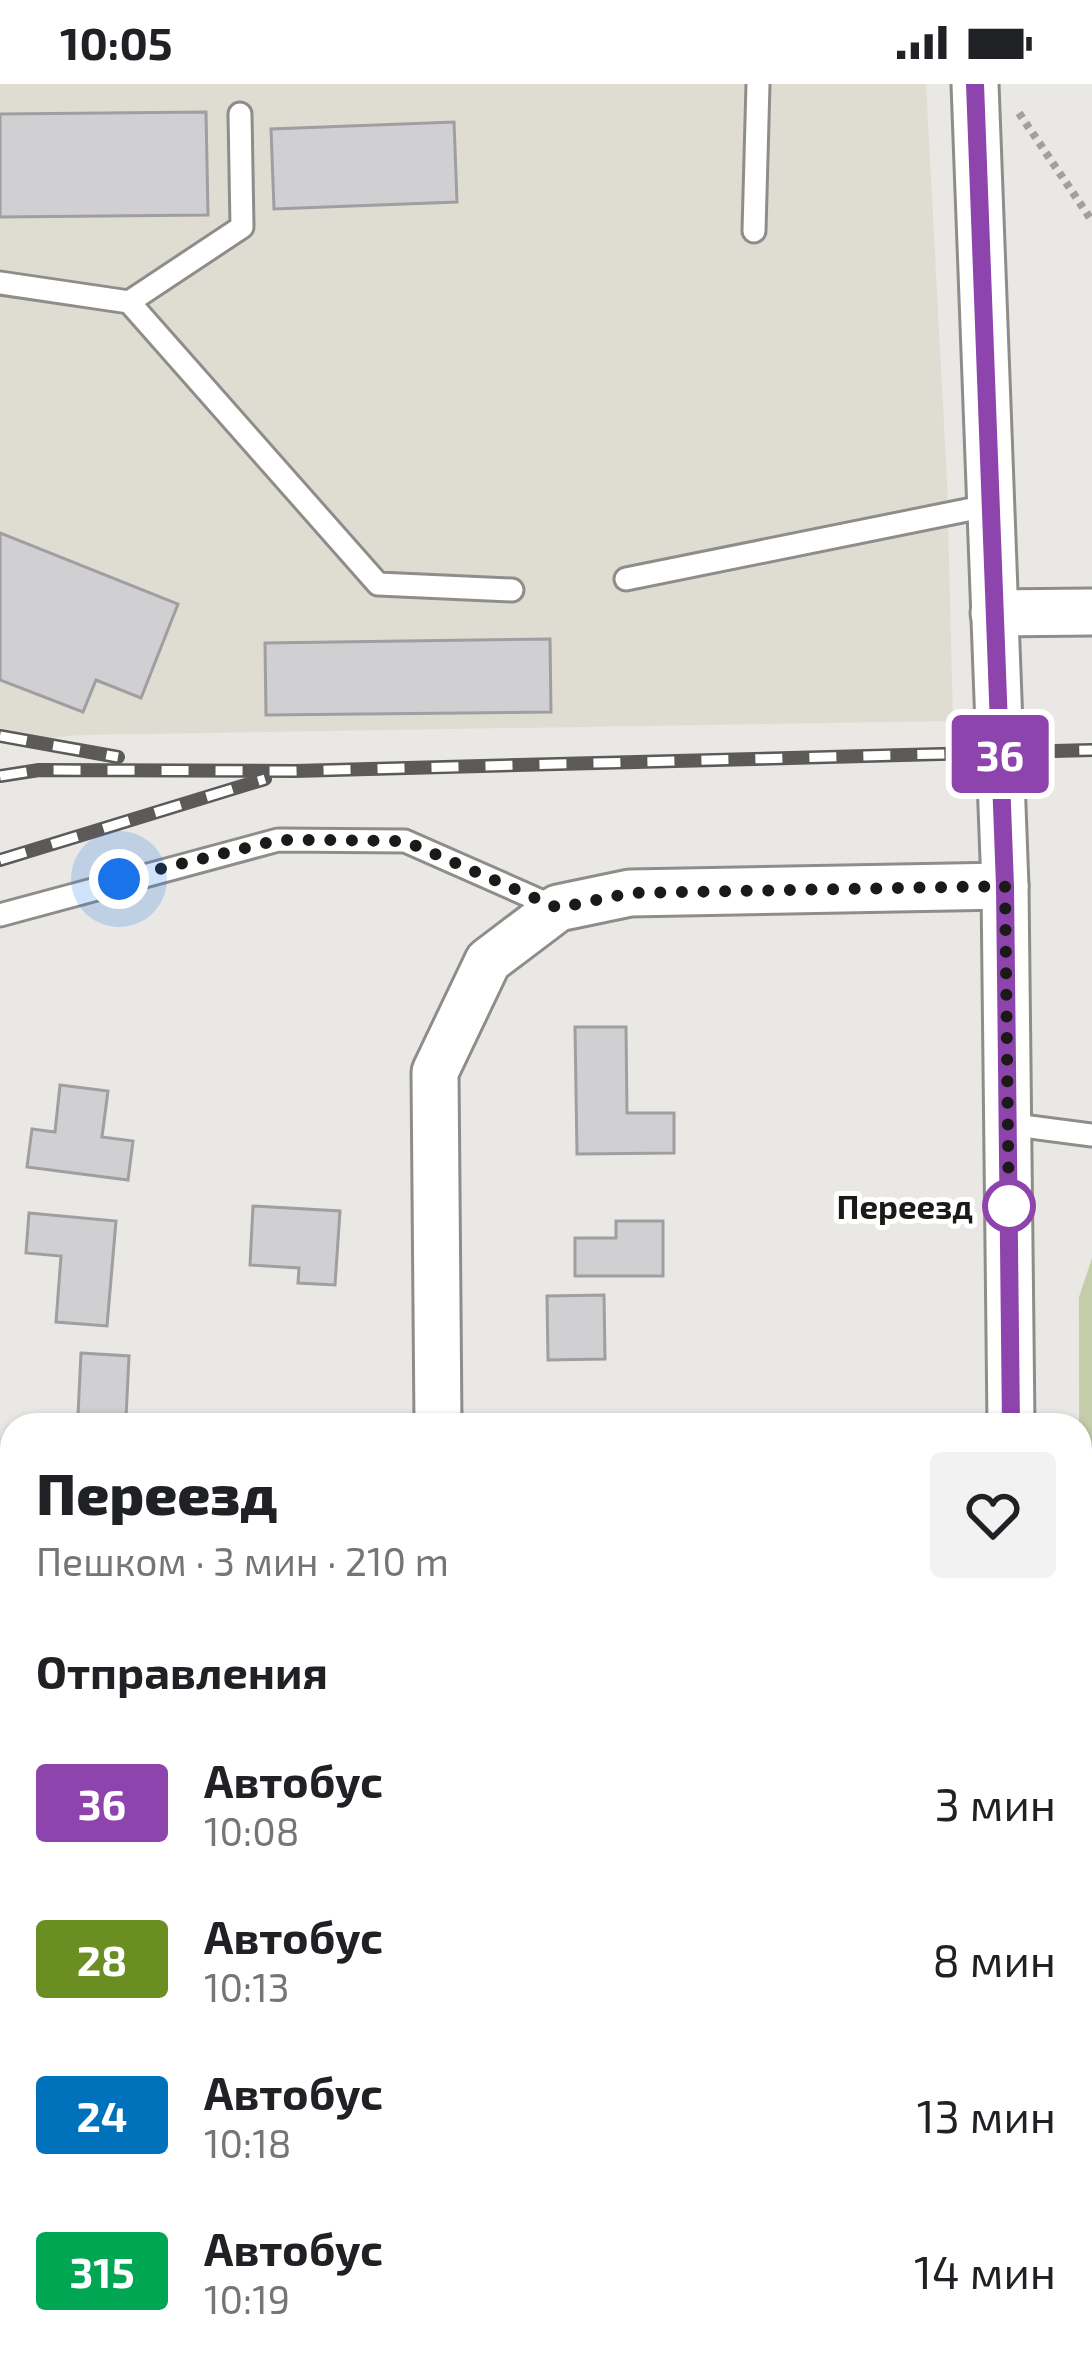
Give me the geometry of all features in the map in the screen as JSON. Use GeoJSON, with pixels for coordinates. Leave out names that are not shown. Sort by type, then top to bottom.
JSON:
{"type":"FeatureCollection","features":[{"type":"Feature","properties":{"kind":"street"},"geometry":{"type":"LineString","coordinates":[[975,84],[1005,886],[1011,1413]]}},
{"type":"Feature","properties":{"kind":"street"},"geometry":{"type":"LineString","coordinates":[[994,613],[1092,612]]}},
{"type":"Feature","properties":{"kind":"street"},"geometry":{"type":"LineString","coordinates":[[438,1413],[435,1072],[488,961],[558,908],[630,893],[1005,886]]}},
{"type":"Feature","properties":{"kind":"lane"},"geometry":{"type":"LineString","coordinates":[[754,231],[758,84]]}},
{"type":"Feature","properties":{"kind":"lane"},"geometry":{"type":"LineString","coordinates":[[129,302],[242,227],[240,114]]}},
{"type":"Feature","properties":{"kind":"lane"},"geometry":{"type":"LineString","coordinates":[[0,283],[129,302],[378,584],[512,590]]}},
{"type":"Feature","properties":{"kind":"lane"},"geometry":{"type":"LineString","coordinates":[[626,579],[992,505]]}},
{"type":"Feature","properties":{"kind":"lane"},"geometry":{"type":"LineString","coordinates":[[0,915],[278,840],[405,841],[558,908]]}},
{"type":"Feature","properties":{"kind":"lane"},"geometry":{"type":"LineString","coordinates":[[1007,1124],[1092,1135]]}},
{"type":"Feature","properties":{"kind":"path"},"geometry":{"type":"LineString","coordinates":[[1017,110],[1092,221]]}},
{"type":"Feature","properties":{"kind":"shaded area"},"geometry":{"type":"Polygon","coordinates":[[[0,84],[926,84],[947,481],[953,721],[82,735],[0,742],[0,84]]]}},
{"type":"Feature","properties":{"kind":"green space"},"geometry":{"type":"Polygon","coordinates":[[[1092,1258],[1092,1413],[1079,1413],[1079,1297],[1092,1258]]]}},
{"type":"Feature","properties":{"kind":"building"},"geometry":{"type":"Polygon","coordinates":[[[206,112],[208,215],[0,217],[0,114],[206,112]]]}},
{"type":"Feature","properties":{"kind":"building"},"geometry":{"type":"Polygon","coordinates":[[[454,122],[457,202],[274,209],[271,129],[454,122]]]}},
{"type":"Feature","properties":{"kind":"building"},"geometry":{"type":"Polygon","coordinates":[[[0,533],[178,604],[141,698],[96,680],[83,712],[0,680],[0,533]]]}},
{"type":"Feature","properties":{"kind":"building"},"geometry":{"type":"Polygon","coordinates":[[[550,639],[551,712],[266,715],[265,643],[550,639]]]}},
{"type":"Feature","properties":{"kind":"building"},"geometry":{"type":"Polygon","coordinates":[[[575,1027],[626,1027],[627,1113],[674,1113],[674,1153],[577,1154],[575,1027]]]}},
{"type":"Feature","properties":{"kind":"building"},"geometry":{"type":"Polygon","coordinates":[[[60,1085],[108,1091],[102,1137],[133,1141],[128,1180],[27,1167],[32,1129],[55,1132],[60,1085]]]}},
{"type":"Feature","properties":{"kind":"building"},"geometry":{"type":"Polygon","coordinates":[[[253,1206],[340,1211],[335,1285],[298,1283],[299,1268],[250,1265],[253,1206]]]}},
{"type":"Feature","properties":{"kind":"building"},"geometry":{"type":"Polygon","coordinates":[[[29,1213],[116,1221],[107,1326],[56,1322],[61,1256],[26,1253],[29,1213]]]}},
{"type":"Feature","properties":{"kind":"building"},"geometry":{"type":"Polygon","coordinates":[[[616,1221],[663,1221],[663,1276],[575,1276],[575,1238],[616,1238],[616,1221]]]}},
{"type":"Feature","properties":{"kind":"building"},"geometry":{"type":"Polygon","coordinates":[[[604,1295],[605,1359],[548,1360],[547,1296],[604,1295]]]}},
{"type":"Feature","properties":{"kind":"building"},"geometry":{"type":"Polygon","coordinates":[[[81,1353],[129,1356],[126,1413],[78,1413],[81,1353]]]}},
{"type":"Feature","properties":{"kind":"railway"},"geometry":{"type":"LineString","coordinates":[[0,736],[118,757]]}},
{"type":"Feature","properties":{"kind":"railway"},"geometry":{"type":"LineString","coordinates":[[0,776],[39,770],[294,771],[1092,750]]}},
{"type":"Feature","properties":{"kind":"railway"},"geometry":{"type":"LineString","coordinates":[[0,860],[265,779]]}},
{"type":"Feature","properties":{"kind":"bus line","name":"36"},"geometry":{"type":"LineString","coordinates":[[975,84],[1005,886],[1011,1413]]}},
{"type":"Feature","properties":{"kind":"place","name":"Переезд"},"geometry":{"type":"Point","coordinates":[1009,1206]}},
{"type":"Feature","properties":{"kind":"route"},"geometry":{"type":"LineString","coordinates":[[119,879],[278,840],[320,840],[405,841],[558,908],[630,893],[1005,886],[1009,1218],[1009,1206]]}}]}
